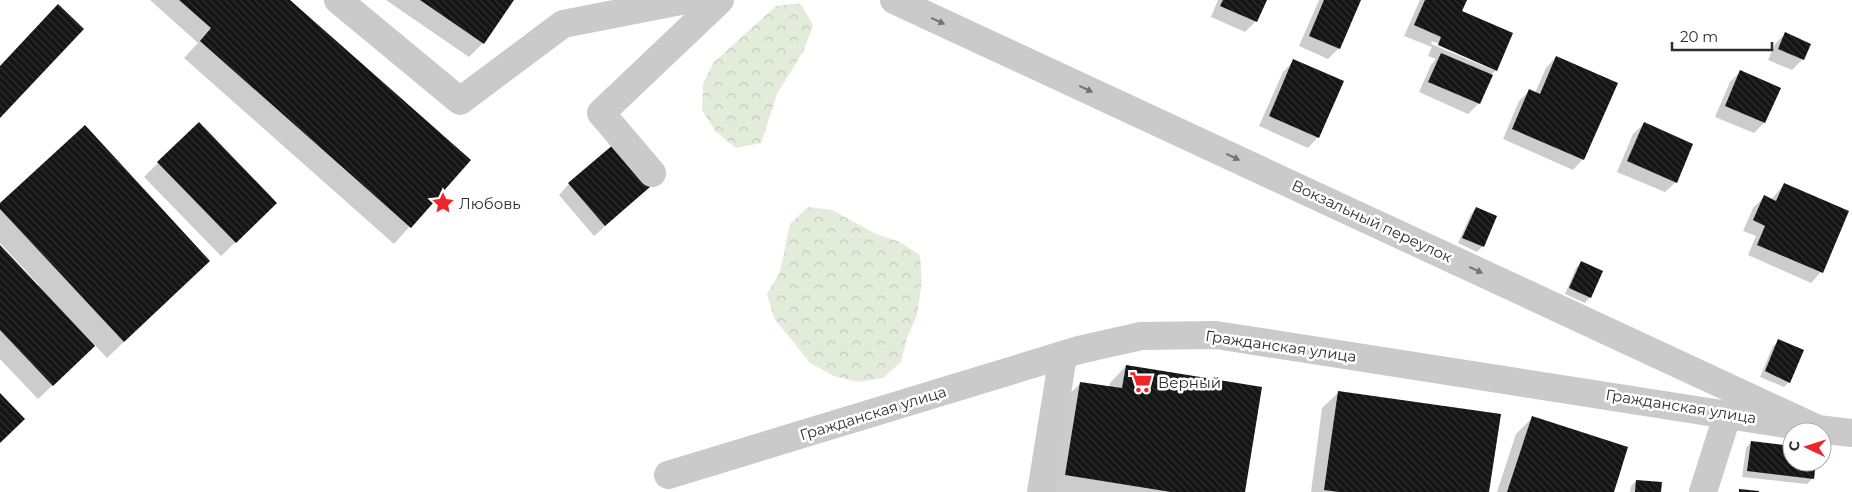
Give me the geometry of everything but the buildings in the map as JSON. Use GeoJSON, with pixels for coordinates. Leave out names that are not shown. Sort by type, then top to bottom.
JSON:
{"type":"FeatureCollection","features":[{"type":"Feature","properties":{"kind":"street"},"geometry":{"type":"LineString","coordinates":[[338,0],[460,101],[563,24],[686,0]]}},
{"type":"Feature","properties":{"kind":"street"},"geometry":{"type":"LineString","coordinates":[[652,173],[601,113],[720,0]]}},
{"type":"Feature","properties":{"kind":"street","name":"Вокзальный переулок"},"geometry":{"type":"LineString","coordinates":[[894,0],[1805,422]]}},
{"type":"Feature","properties":{"kind":"street","name":"Гражданская улица"},"geometry":{"type":"LineString","coordinates":[[668,475],[1063,356],[1141,336],[1216,335],[1782,422]]}},
{"type":"Feature","properties":{"kind":"street"},"geometry":{"type":"LineString","coordinates":[[1040,492],[1063,356]]}},
{"type":"Feature","properties":{"kind":"street"},"geometry":{"type":"LineString","coordinates":[[1703,492],[1728,413]]}},
{"type":"Feature","properties":{"kind":"street","name":"Вокзальный переулок"},"geometry":{"type":"LineString","coordinates":[[1832,430],[1852,433]]}},
{"type":"Feature","properties":{"kind":"green space"},"geometry":{"type":"Polygon","coordinates":[[[800,3],[813,25],[804,50],[777,94],[761,143],[736,148],[716,132],[702,110],[703,84],[713,63],[776,6],[800,3]]]}},
{"type":"Feature","properties":{"kind":"green space"},"geometry":{"type":"Polygon","coordinates":[[[808,207],[832,210],[876,234],[900,242],[920,255],[922,281],[917,315],[907,338],[901,362],[883,378],[858,382],[834,376],[810,363],[774,318],[767,294],[780,272],[790,224],[808,207]]]}},
{"type":"Feature","properties":{"kind":"place","name":"Любовь"},"geometry":{"type":"Point","coordinates":[443,203]}},
{"type":"Feature","properties":{"kind":"place","name":"Верный"},"geometry":{"type":"Point","coordinates":[1141,382]}}]}
